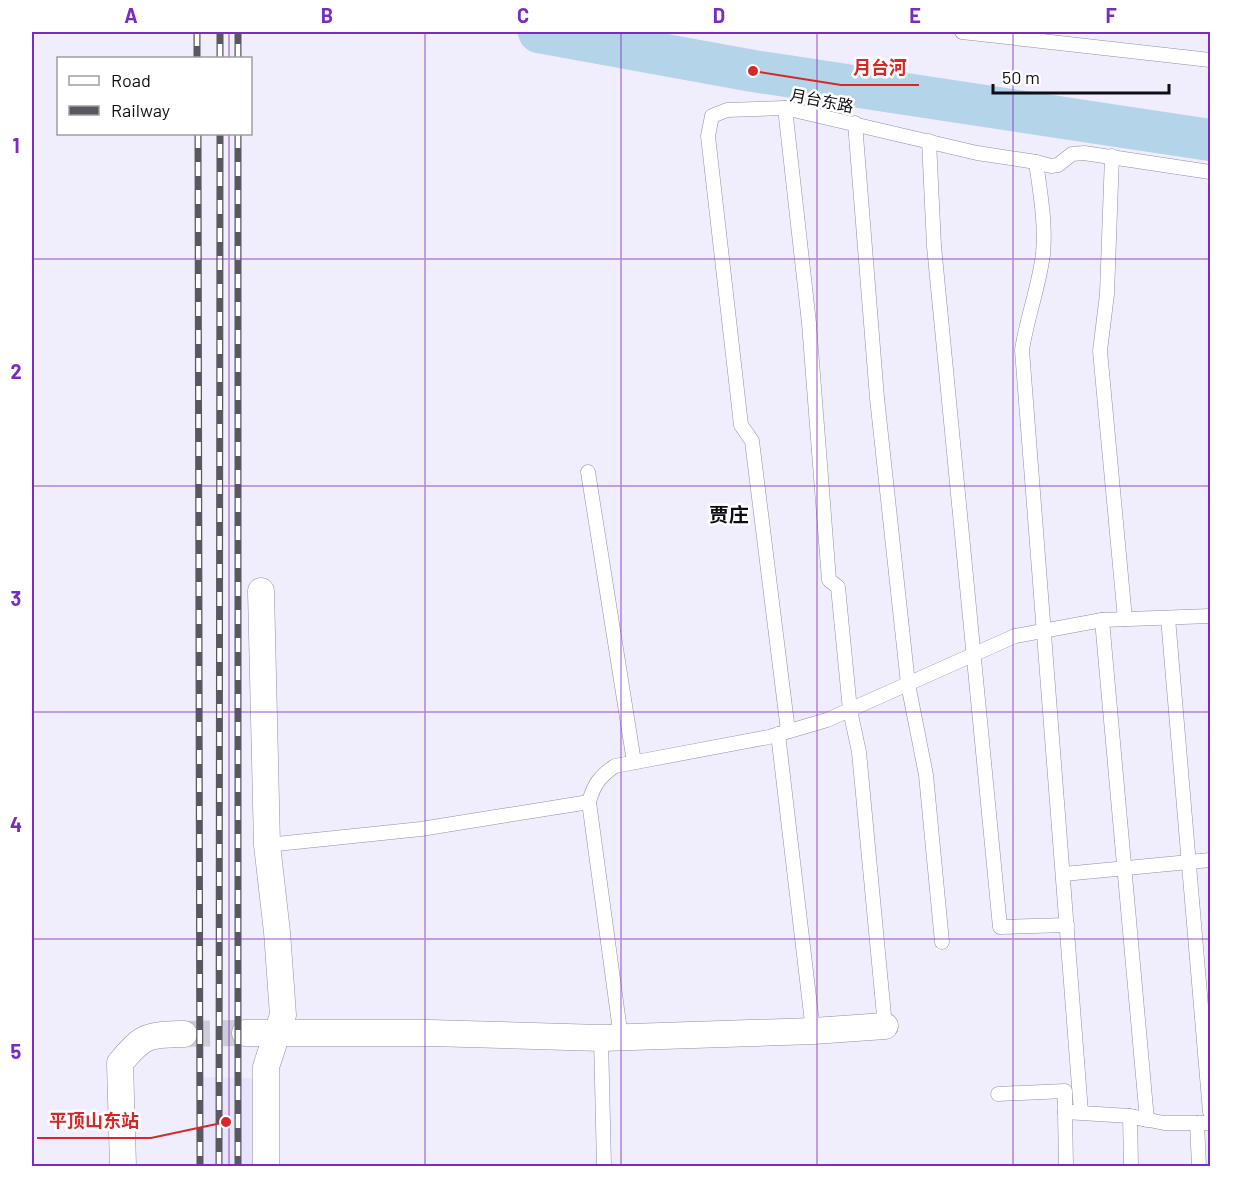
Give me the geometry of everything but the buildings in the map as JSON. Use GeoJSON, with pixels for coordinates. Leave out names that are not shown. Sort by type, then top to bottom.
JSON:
{"type":"FeatureCollection","features":[{"type":"Feature","properties":{"kind":"street"},"geometry":{"type":"LineString","coordinates":[[261,591],[267,845],[277,932],[283,1015],[266,1068],[266,1167]]}},
{"type":"Feature","properties":{"kind":"street"},"geometry":{"type":"LineString","coordinates":[[245,1033],[430,1033],[611,1038],[813,1031],[885,1026]]}},
{"type":"Feature","properties":{"kind":"street"},"geometry":{"type":"LineString","coordinates":[[123,1167],[120,1064],[140,1042],[153,1035],[184,1034]]}},
{"type":"Feature","properties":{"kind":"lane"},"geometry":{"type":"LineString","coordinates":[[963,32],[1210,60]]}},
{"type":"Feature","properties":{"kind":"lane"},"geometry":{"type":"LineString","coordinates":[[785,108],[809,323],[828,580],[838,587],[850,710],[859,752],[885,1026]]}},
{"type":"Feature","properties":{"kind":"lane","name":"月台东路"},"geometry":{"type":"LineString","coordinates":[[783,733],[752,441],[741,425],[708,136],[712,116],[727,110],[785,108],[976,153],[1051,166],[1058,165],[1072,154],[1084,153],[1210,172]]}},
{"type":"Feature","properties":{"kind":"lane"},"geometry":{"type":"LineString","coordinates":[[855,123],[877,398],[908,684],[926,775],[942,942]]}},
{"type":"Feature","properties":{"kind":"lane"},"geometry":{"type":"LineString","coordinates":[[930,141],[934,246],[1000,927],[1067,925]]}},
{"type":"Feature","properties":{"kind":"lane"},"geometry":{"type":"LineString","coordinates":[[1112,156],[1107,294],[1100,351],[1125,619]]}},
{"type":"Feature","properties":{"kind":"lane"},"geometry":{"type":"LineString","coordinates":[[1036,162],[1043,206],[1043,253],[1022,350],[1081,1112]]}},
{"type":"Feature","properties":{"kind":"lane"},"geometry":{"type":"LineString","coordinates":[[588,472],[634,762]]}},
{"type":"Feature","properties":{"kind":"lane"},"geometry":{"type":"LineString","coordinates":[[604,1167],[611,1038],[589,802],[594,786],[602,775],[615,766],[783,733],[827,720],[1015,636],[1102,620],[1210,616]]}},
{"type":"Feature","properties":{"kind":"lane"},"geometry":{"type":"LineString","coordinates":[[1168,618],[1210,1112]]}},
{"type":"Feature","properties":{"kind":"lane"},"geometry":{"type":"LineString","coordinates":[[1102,620],[1147,1120]]}},
{"type":"Feature","properties":{"kind":"lane"},"geometry":{"type":"LineString","coordinates":[[783,733],[813,1031]]}},
{"type":"Feature","properties":{"kind":"lane"},"geometry":{"type":"LineString","coordinates":[[267,845],[422,830],[589,802]]}},
{"type":"Feature","properties":{"kind":"lane"},"geometry":{"type":"LineString","coordinates":[[1064,874],[1210,860]]}},
{"type":"Feature","properties":{"kind":"lane"},"geometry":{"type":"LineString","coordinates":[[998,1094],[1065,1091],[1066,1167]]}},
{"type":"Feature","properties":{"kind":"lane"},"geometry":{"type":"LineString","coordinates":[[1065,1112],[1130,1116],[1164,1123],[1204,1123],[1199,1167]]}},
{"type":"Feature","properties":{"kind":"lane"},"geometry":{"type":"LineString","coordinates":[[1130,1116],[1131,1167]]}},
{"type":"Feature","properties":{"kind":"shaded area"},"geometry":{"type":"Polygon","coordinates":[[[198,1077],[254,1078],[254,1166],[198,1166],[198,1077]]]}},
{"type":"Feature","properties":{"kind":"waterway"},"geometry":{"type":"LineString","coordinates":[[539,32],[753,71],[1210,140]]}},
{"type":"Feature","properties":{"kind":"tunnel"},"geometry":{"type":"LineString","coordinates":[[184,1034],[245,1033]]}},
{"type":"Feature","properties":{"kind":"railway"},"geometry":{"type":"LineString","coordinates":[[197,32],[197,57]]}},
{"type":"Feature","properties":{"kind":"railway"},"geometry":{"type":"LineString","coordinates":[[220,32],[220,57]]}},
{"type":"Feature","properties":{"kind":"railway"},"geometry":{"type":"LineString","coordinates":[[238,32],[238,57]]}},
{"type":"Feature","properties":{"kind":"railway"},"geometry":{"type":"LineString","coordinates":[[198,135],[200,1166]]}},
{"type":"Feature","properties":{"kind":"railway"},"geometry":{"type":"LineString","coordinates":[[219,1166],[220,135]]}},
{"type":"Feature","properties":{"kind":"railway"},"geometry":{"type":"LineString","coordinates":[[238,135],[238,1166]]}},
{"type":"Feature","properties":{"kind":"place","name":"月台河"},"geometry":{"type":"Point","coordinates":[753,71]}},
{"type":"Feature","properties":{"kind":"place","name":"平顶山东站"},"geometry":{"type":"Point","coordinates":[226,1122]}},
{"type":"Feature","properties":{"kind":"district","name":"贾庄"},"geometry":{"type":"Point","coordinates":[729,514]}}]}
